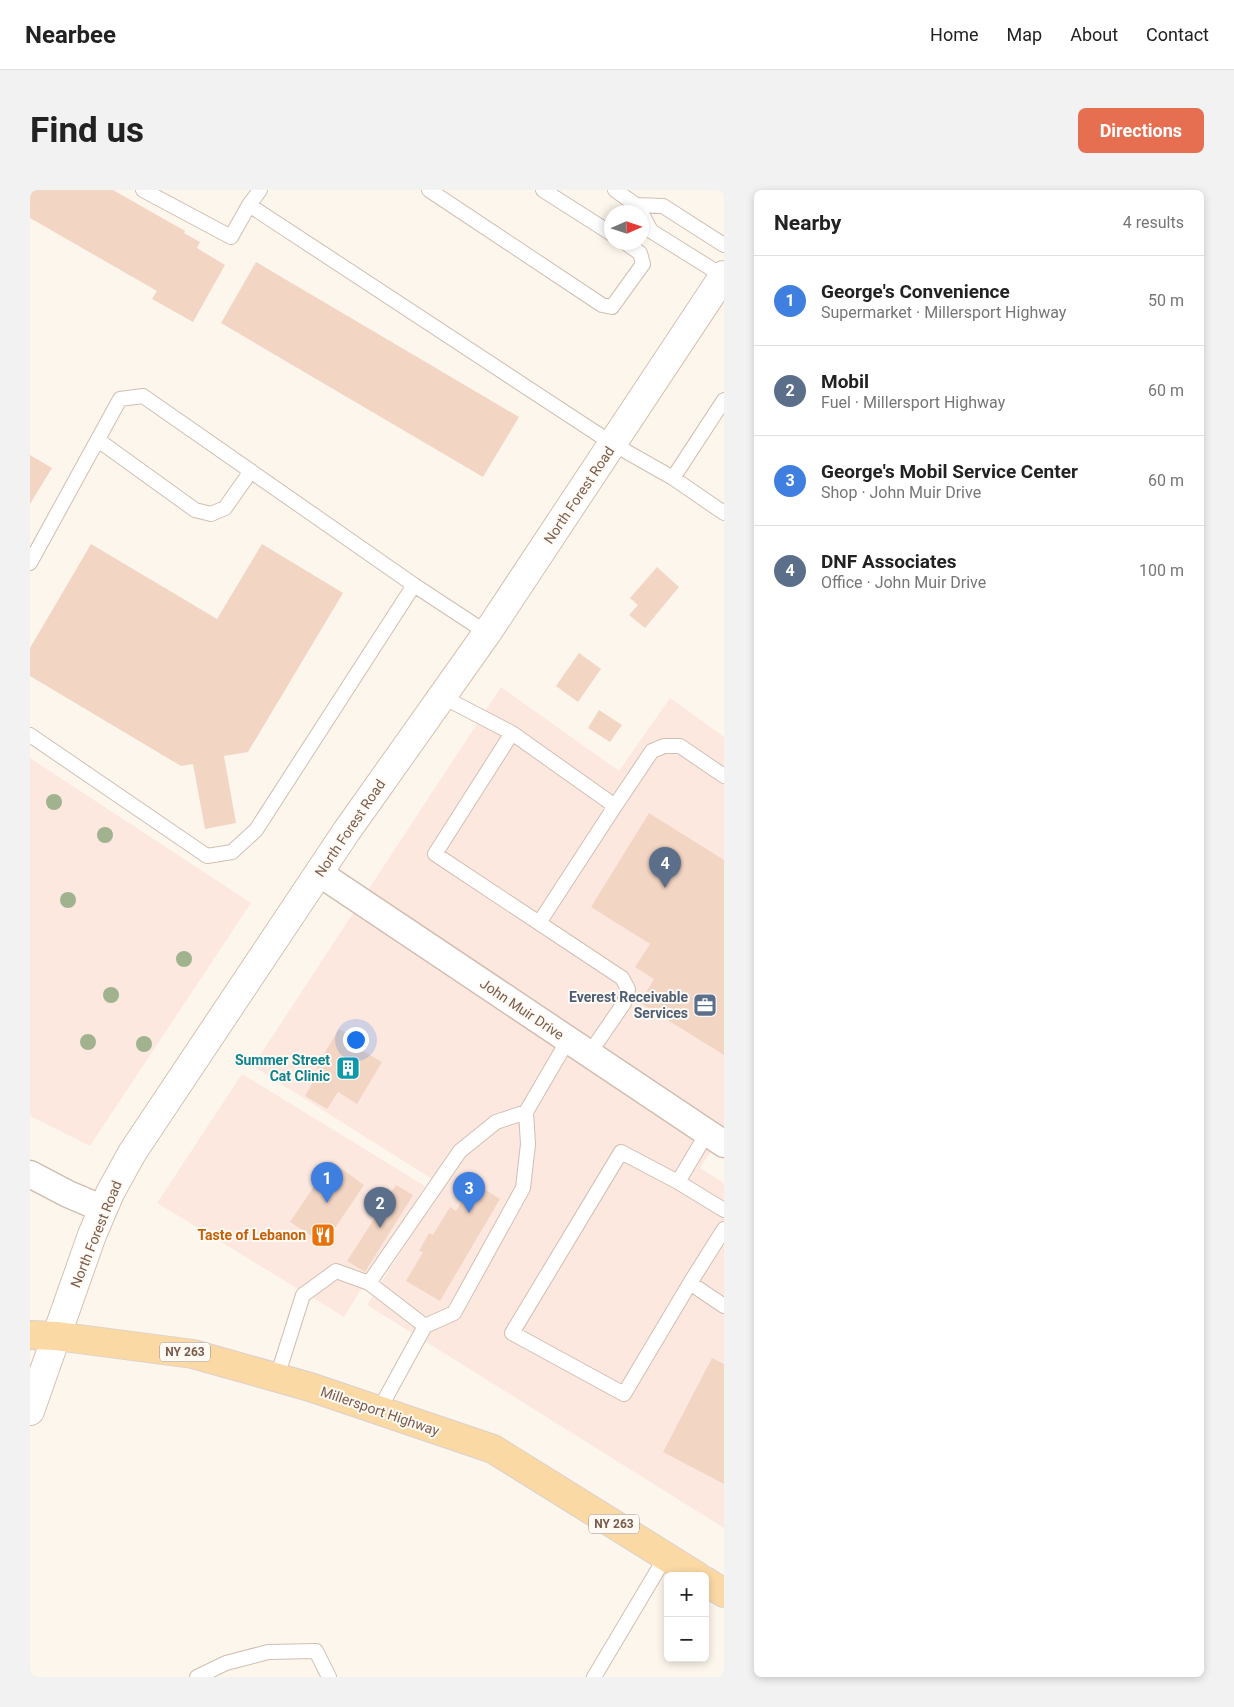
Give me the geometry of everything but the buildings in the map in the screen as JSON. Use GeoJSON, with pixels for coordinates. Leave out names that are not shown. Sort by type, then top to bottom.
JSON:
{"type":"FeatureCollection","features":[{"type":"Feature","properties":{"kind":"main road","name":"Millersport Highway"},"geometry":{"type":"LineString","coordinates":[[43,1335],[193,1354],[277,1377],[493,1449],[691,1572]]}},
{"type":"Feature","properties":{"kind":"main road"},"geometry":{"type":"LineString","coordinates":[[709,1584],[724,1593]]}},
{"type":"Feature","properties":{"kind":"street","name":"North Forest Road"},"geometry":{"type":"LineString","coordinates":[[30,1411],[43,1335],[132,1153],[390,769],[487,633],[723,276]]}},
{"type":"Feature","properties":{"kind":"street","name":"John Muir Drive"},"geometry":{"type":"LineString","coordinates":[[319,873],[715,1139]]}},
{"type":"Feature","properties":{"kind":"street"},"geometry":{"type":"LineString","coordinates":[[30,1174],[68,1194],[103,1209]]}},
{"type":"Feature","properties":{"kind":"lane"},"geometry":{"type":"LineString","coordinates":[[143,190],[231,237],[260,190]]}},
{"type":"Feature","properties":{"kind":"lane"},"geometry":{"type":"LineString","coordinates":[[429,190],[602,305],[612,307],[643,264],[640,253],[636,250]]}},
{"type":"Feature","properties":{"kind":"lane"},"geometry":{"type":"LineString","coordinates":[[543,190],[604,229]]}},
{"type":"Feature","properties":{"kind":"lane"},"geometry":{"type":"LineString","coordinates":[[615,190],[632,205]]}},
{"type":"Feature","properties":{"kind":"lane"},"geometry":{"type":"LineString","coordinates":[[249,205],[612,444],[672,478],[724,512]]}},
{"type":"Feature","properties":{"kind":"lane"},"geometry":{"type":"LineString","coordinates":[[649,209],[663,206],[724,246]]}},
{"type":"Feature","properties":{"kind":"lane"},"geometry":{"type":"LineString","coordinates":[[649,228],[651,231],[723,276]]}},
{"type":"Feature","properties":{"kind":"lane"},"geometry":{"type":"LineString","coordinates":[[30,563],[120,399],[143,396],[414,585],[487,633]]}},
{"type":"Feature","properties":{"kind":"lane"},"geometry":{"type":"LineString","coordinates":[[672,478],[724,400]]}},
{"type":"Feature","properties":{"kind":"lane"},"geometry":{"type":"LineString","coordinates":[[98,440],[195,510],[211,514],[225,508],[251,471]]}},
{"type":"Feature","properties":{"kind":"lane"},"geometry":{"type":"LineString","coordinates":[[30,735],[207,856],[232,852],[256,830],[414,585]]}},
{"type":"Feature","properties":{"kind":"lane"},"geometry":{"type":"LineString","coordinates":[[443,697],[512,733],[615,806]]}},
{"type":"Feature","properties":{"kind":"lane"},"geometry":{"type":"LineString","coordinates":[[512,733],[435,854],[622,978],[628,989],[624,1003],[589,1054]]}},
{"type":"Feature","properties":{"kind":"lane"},"geometry":{"type":"LineString","coordinates":[[539,923],[652,751],[664,746],[680,746],[724,776]]}},
{"type":"Feature","properties":{"kind":"lane"},"geometry":{"type":"LineString","coordinates":[[379,1410],[425,1326],[454,1313],[523,1188],[528,1144],[526,1112],[568,1040]]}},
{"type":"Feature","properties":{"kind":"lane"},"geometry":{"type":"LineString","coordinates":[[369,1283],[460,1151],[496,1122],[526,1112]]}},
{"type":"Feature","properties":{"kind":"lane"},"geometry":{"type":"LineString","coordinates":[[678,1182],[715,1139]]}},
{"type":"Feature","properties":{"kind":"lane"},"geometry":{"type":"LineString","coordinates":[[724,1210],[678,1182],[621,1152],[512,1333],[624,1394],[724,1229]]}},
{"type":"Feature","properties":{"kind":"lane"},"geometry":{"type":"LineString","coordinates":[[277,1377],[303,1295],[336,1271],[369,1283],[425,1326]]}},
{"type":"Feature","properties":{"kind":"lane"},"geometry":{"type":"LineString","coordinates":[[690,1283],[724,1306]]}},
{"type":"Feature","properties":{"kind":"lane"},"geometry":{"type":"LineString","coordinates":[[594,1677],[666,1556]]}},
{"type":"Feature","properties":{"kind":"lane"},"geometry":{"type":"LineString","coordinates":[[198,1677],[226,1663],[268,1652],[316,1650],[329,1677]]}},
{"type":"Feature","properties":{"kind":"shaded area"},"geometry":{"type":"Polygon","coordinates":[[[501,687],[619,771],[670,698],[724,737],[724,1132],[700,1168],[724,1183],[724,1528],[367,1305],[443,1186],[253,1066],[501,687]]]}},
{"type":"Feature","properties":{"kind":"shaded area"},"geometry":{"type":"Polygon","coordinates":[[[30,758],[251,903],[90,1146],[30,1116],[30,758]]]}},
{"type":"Feature","properties":{"kind":"shaded area"},"geometry":{"type":"Polygon","coordinates":[[[242,1074],[425,1186],[344,1317],[157,1203],[242,1074]]]}},
{"type":"Feature","properties":{"kind":"place","name":"DNF Associates"},"geometry":{"type":"Point","coordinates":[665,888]}},
{"type":"Feature","properties":{"kind":"place","name":"Everest Receivable Services"},"geometry":{"type":"Point","coordinates":[705,1005]}},
{"type":"Feature","properties":{"kind":"place","name":"Summer Street Cat Clinic"},"geometry":{"type":"Point","coordinates":[348,1068]}},
{"type":"Feature","properties":{"kind":"place","name":"George's Convenience"},"geometry":{"type":"Point","coordinates":[327,1203]}},
{"type":"Feature","properties":{"kind":"place","name":"George's Mobil Service Center"},"geometry":{"type":"Point","coordinates":[469,1213]}},
{"type":"Feature","properties":{"kind":"place","name":"Mobil"},"geometry":{"type":"Point","coordinates":[380,1228]}},
{"type":"Feature","properties":{"kind":"place","name":"Taste of Lebanon"},"geometry":{"type":"Point","coordinates":[323,1235]}}]}
